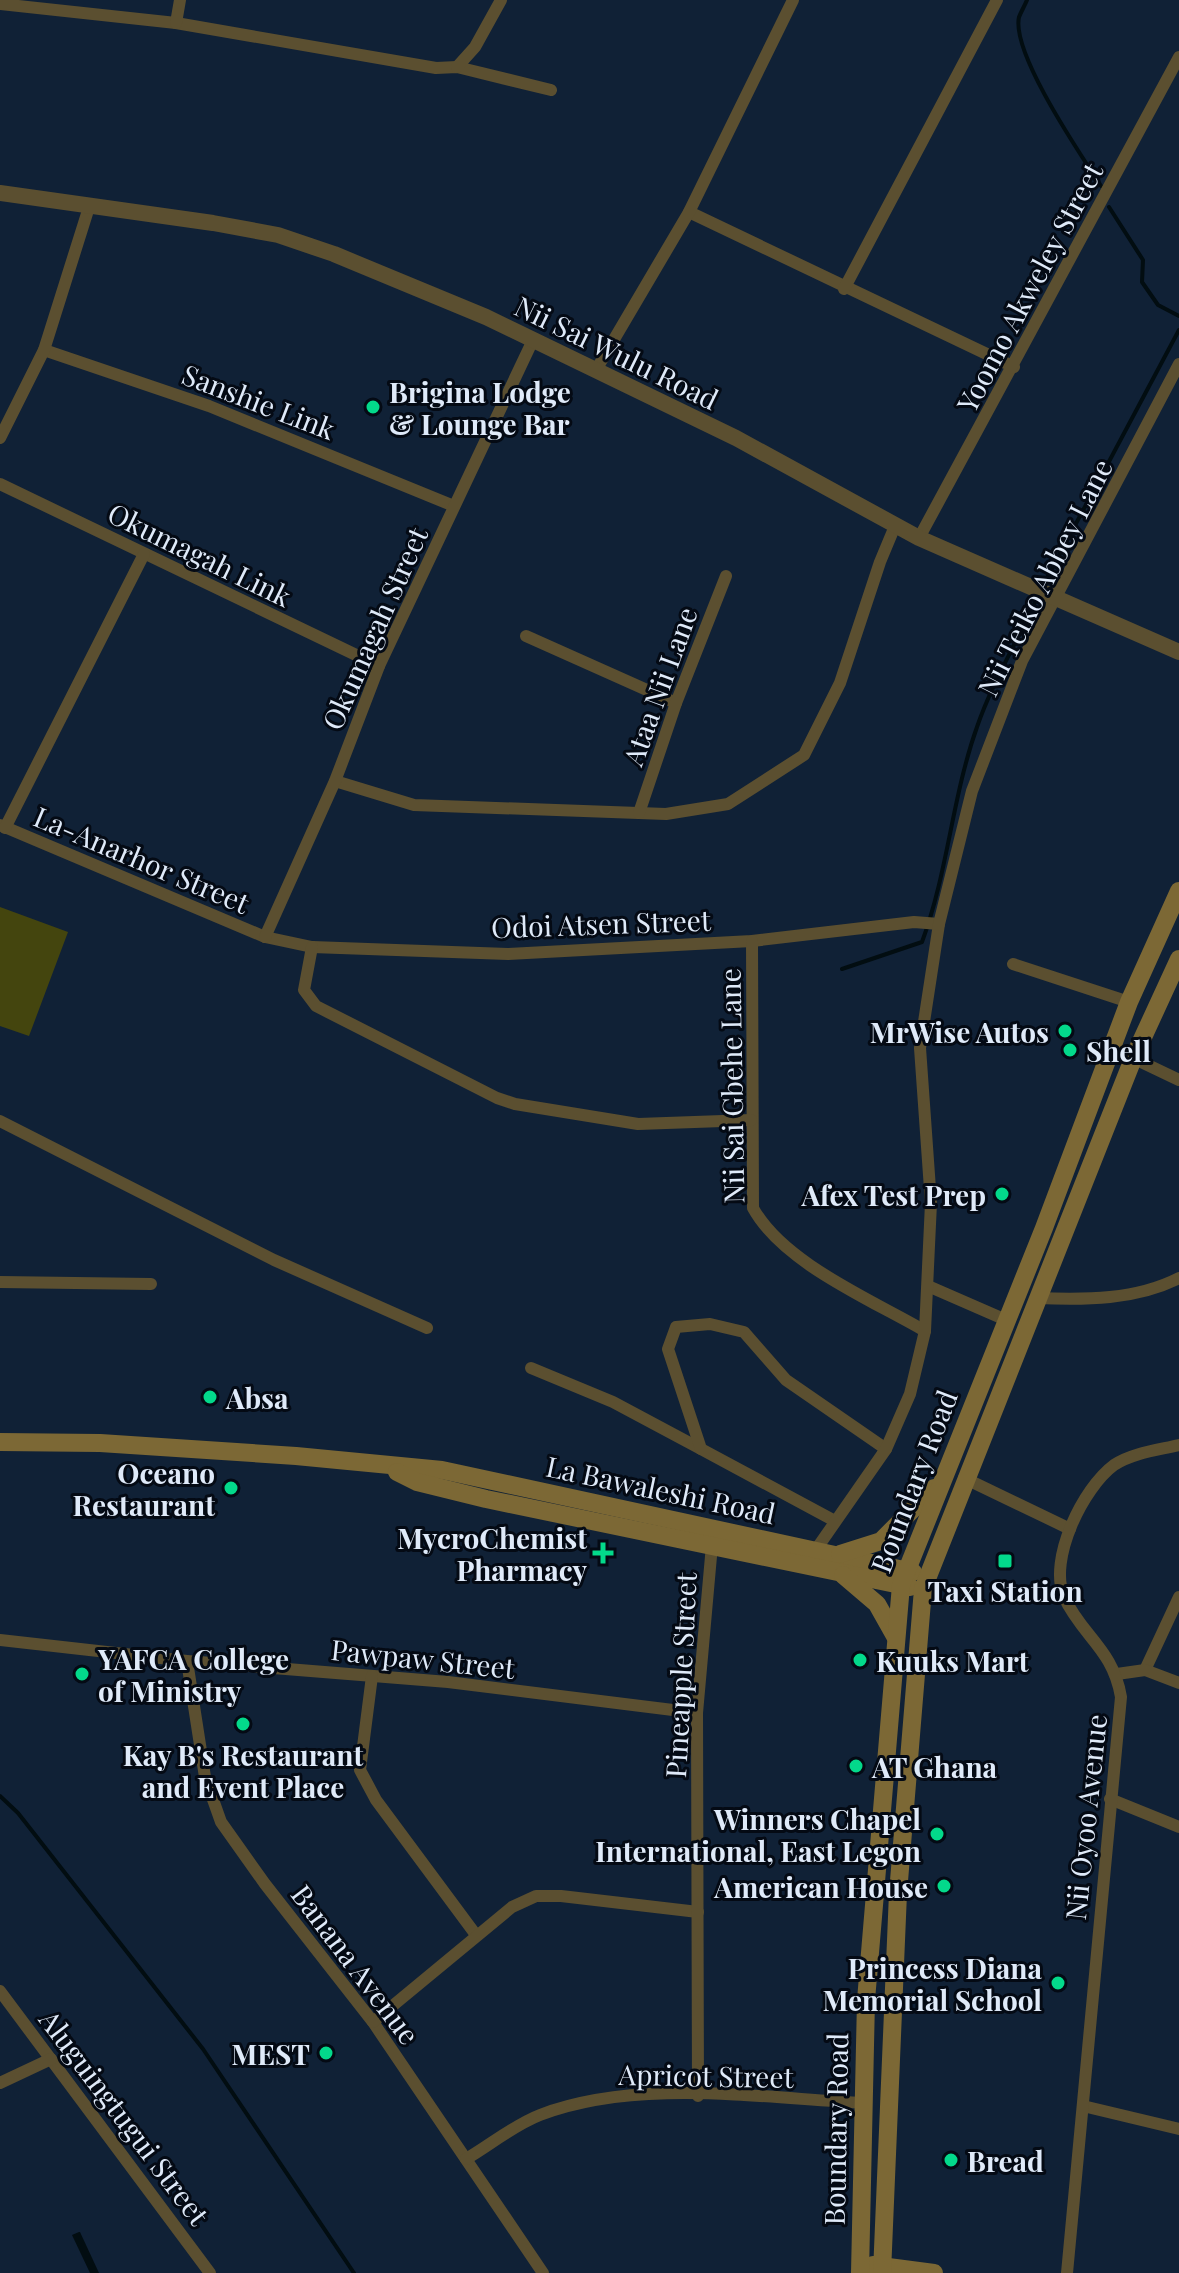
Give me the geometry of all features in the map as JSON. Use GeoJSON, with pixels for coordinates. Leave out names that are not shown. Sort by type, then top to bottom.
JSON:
{"type":"FeatureCollection","features":[{"type":"Feature","properties":{"kind":"main road","name":"Boundary Road"},"geometry":{"type":"LineString","coordinates":[[860,2269],[866,2000],[902,1578],[1129,1002],[1179,891]]}},
{"type":"Feature","properties":{"kind":"main road","name":"Boundary Road"},"geometry":{"type":"LineString","coordinates":[[882,2269],[897,1908],[925,1582],[1133,1059],[1179,959]]}},
{"type":"Feature","properties":{"kind":"main road","name":"La Bawaleshi Road"},"geometry":{"type":"LineString","coordinates":[[0,1442],[100,1443],[321,1457],[442,1470],[815,1551],[839,1564]]}},
{"type":"Feature","properties":{"kind":"main road","name":"La Bawaleshi Road"},"geometry":{"type":"LineString","coordinates":[[383,1466],[417,1482],[486,1499],[712,1545],[839,1564],[925,1582]]}},
{"type":"Feature","properties":{"kind":"main road"},"geometry":{"type":"LineString","coordinates":[[895,1636],[877,1604],[839,1564],[881,1541],[942,1481]]}},
{"type":"Feature","properties":{"kind":"main road"},"geometry":{"type":"LineString","coordinates":[[860,2269],[934,2273]]}},
{"type":"Feature","properties":{"kind":"street"},"geometry":{"type":"LineString","coordinates":[[176,23],[180,0]]}},
{"type":"Feature","properties":{"kind":"street"},"geometry":{"type":"LineString","coordinates":[[457,67],[475,47],[501,0]]}},
{"type":"Feature","properties":{"kind":"street"},"geometry":{"type":"LineString","coordinates":[[596,370],[689,212],[793,0]]}},
{"type":"Feature","properties":{"kind":"street"},"geometry":{"type":"LineString","coordinates":[[844,289],[997,0]]}},
{"type":"Feature","properties":{"kind":"street"},"geometry":{"type":"LineString","coordinates":[[0,4],[26,3],[176,23],[436,68],[457,67],[551,90]]}},
{"type":"Feature","properties":{"kind":"street","name":"Yoomo Akweley Street"},"geometry":{"type":"LineString","coordinates":[[919,538],[1179,57]]}},
{"type":"Feature","properties":{"kind":"street","name":"Nii Sai Wulu Road"},"geometry":{"type":"LineString","coordinates":[[0,193],[90,204],[278,235],[334,254],[596,370],[736,438],[919,538],[1179,652]]}},
{"type":"Feature","properties":{"kind":"street"},"geometry":{"type":"LineString","coordinates":[[0,438],[44,350],[90,204]]}},
{"type":"Feature","properties":{"kind":"street"},"geometry":{"type":"LineString","coordinates":[[689,212],[844,289],[1014,367]]}},
{"type":"Feature","properties":{"kind":"street","name":"Okumagah Street"},"geometry":{"type":"LineString","coordinates":[[265,937],[335,781],[379,666],[533,340]]}},
{"type":"Feature","properties":{"kind":"street","name":"Sanshie Link"},"geometry":{"type":"LineString","coordinates":[[44,350],[224,412],[454,506]]}},
{"type":"Feature","properties":{"kind":"street","name":"Nii Teiko Abbey Lane"},"geometry":{"type":"LineString","coordinates":[[815,1551],[886,1449],[910,1394],[925,1331],[931,1203],[920,1048],[936,924],[972,791],[1022,661],[1179,364]]}},
{"type":"Feature","properties":{"kind":"street","name":"Okumagah Link"},"geometry":{"type":"LineString","coordinates":[[0,484],[379,666]]}},
{"type":"Feature","properties":{"kind":"street"},"geometry":{"type":"LineString","coordinates":[[335,781],[414,805],[666,814],[728,804],[804,755],[840,683],[895,526]]}},
{"type":"Feature","properties":{"kind":"street"},"geometry":{"type":"LineString","coordinates":[[3,826],[144,554]]}},
{"type":"Feature","properties":{"kind":"street","name":"Ataa Nii Lane"},"geometry":{"type":"LineString","coordinates":[[639,813],[676,703],[726,576]]}},
{"type":"Feature","properties":{"kind":"street"},"geometry":{"type":"LineString","coordinates":[[526,636],[676,703]]}},
{"type":"Feature","properties":{"kind":"street","name":"La-Anarhor Street"},"geometry":{"type":"LineString","coordinates":[[3,826],[265,937]]}},
{"type":"Feature","properties":{"kind":"street","name":"Odoi Atsen Street"},"geometry":{"type":"LineString","coordinates":[[265,937],[312,947],[508,954],[752,941],[914,922],[936,924]]}},
{"type":"Feature","properties":{"kind":"street","name":"Nii Sai Gbehe Lane"},"geometry":{"type":"LineString","coordinates":[[752,941],[753,1208],[761,1224],[776,1240],[825,1273],[925,1331]]}},
{"type":"Feature","properties":{"kind":"street"},"geometry":{"type":"LineString","coordinates":[[312,947],[304,990],[316,1006],[497,1098],[638,1124],[751,1120]]}},
{"type":"Feature","properties":{"kind":"street"},"geometry":{"type":"LineString","coordinates":[[1013,964],[1129,1002]]}},
{"type":"Feature","properties":{"kind":"street"},"geometry":{"type":"LineString","coordinates":[[1112,1048],[1179,1080]]}},
{"type":"Feature","properties":{"kind":"street"},"geometry":{"type":"LineString","coordinates":[[0,1121],[274,1260],[427,1328]]}},
{"type":"Feature","properties":{"kind":"street"},"geometry":{"type":"LineString","coordinates":[[1037,1298],[1088,1301],[1153,1289],[1179,1278]]}},
{"type":"Feature","properties":{"kind":"street"},"geometry":{"type":"LineString","coordinates":[[0,1282],[151,1284]]}},
{"type":"Feature","properties":{"kind":"street"},"geometry":{"type":"LineString","coordinates":[[928,1286],[1006,1320]]}},
{"type":"Feature","properties":{"kind":"street"},"geometry":{"type":"LineString","coordinates":[[701,1449],[668,1349],[676,1327],[710,1324],[744,1332],[786,1380],[886,1449]]}},
{"type":"Feature","properties":{"kind":"street"},"geometry":{"type":"LineString","coordinates":[[531,1368],[613,1402],[835,1521]]}},
{"type":"Feature","properties":{"kind":"street"},"geometry":{"type":"LineString","coordinates":[[1179,1445],[1142,1454],[1115,1465],[1090,1492],[1070,1529],[1059,1559],[1063,1594],[1117,1674],[1145,1670],[1179,1683]]}},
{"type":"Feature","properties":{"kind":"street"},"geometry":{"type":"LineString","coordinates":[[964,1478],[1070,1529]]}},
{"type":"Feature","properties":{"kind":"street","name":"Pineapple Street"},"geometry":{"type":"LineString","coordinates":[[698,2096],[697,1713],[712,1545]]}},
{"type":"Feature","properties":{"kind":"street"},"geometry":{"type":"LineString","coordinates":[[1145,1670],[1179,1597]]}},
{"type":"Feature","properties":{"kind":"street","name":"Pawpaw Street"},"geometry":{"type":"LineString","coordinates":[[0,1640],[187,1661],[372,1676],[697,1713]]}},
{"type":"Feature","properties":{"kind":"street","name":"Banana Avenue"},"geometry":{"type":"LineString","coordinates":[[187,1661],[205,1777],[221,1822],[265,1884],[373,2022],[543,2273]]}},
{"type":"Feature","properties":{"kind":"street","name":"Nii Oyoo Avenue"},"geometry":{"type":"LineString","coordinates":[[1067,2273],[1121,1697],[1117,1674]]}},
{"type":"Feature","properties":{"kind":"street"},"geometry":{"type":"LineString","coordinates":[[372,1676],[360,1770],[376,1800],[476,1935]]}},
{"type":"Feature","properties":{"kind":"street"},"geometry":{"type":"LineString","coordinates":[[1110,1799],[1179,1827]]}},
{"type":"Feature","properties":{"kind":"street"},"geometry":{"type":"LineString","coordinates":[[373,2022],[512,1907],[536,1896],[561,1896],[698,1912]]}},
{"type":"Feature","properties":{"kind":"street","name":"Aluguingtugui Street"},"geometry":{"type":"LineString","coordinates":[[0,1991],[210,2273]]}},
{"type":"Feature","properties":{"kind":"street"},"geometry":{"type":"LineString","coordinates":[[0,2083],[51,2059]]}},
{"type":"Feature","properties":{"kind":"street","name":"Apricot Street"},"geometry":{"type":"LineString","coordinates":[[466,2159],[537,2116],[614,2096],[864,2103]]}},
{"type":"Feature","properties":{"kind":"street"},"geometry":{"type":"LineString","coordinates":[[1083,2106],[1179,2129]]}},
{"type":"Feature","properties":{"kind":"shaded area"},"geometry":{"type":"Polygon","coordinates":[[[0,907],[68,932],[29,1036],[0,1026],[0,907]]]}},
{"type":"Feature","properties":{"kind":"shaded area"},"geometry":{"type":"Polygon","coordinates":[[[80,2232],[99,2273],[90,2273],[72,2235],[80,2232]]]}},
{"type":"Feature","properties":{"kind":"waterway"},"geometry":{"type":"LineString","coordinates":[[1027,0],[1019,17],[1019,33],[1026,54],[1064,128],[1101,186]]}},
{"type":"Feature","properties":{"kind":"waterway"},"geometry":{"type":"LineString","coordinates":[[1109,207],[1143,260],[1142,282],[1158,305],[1179,316]]}},
{"type":"Feature","properties":{"kind":"waterway"},"geometry":{"type":"LineString","coordinates":[[1047,578],[1179,330]]}},
{"type":"Feature","properties":{"kind":"waterway"},"geometry":{"type":"LineString","coordinates":[[842,969],[922,942],[977,727],[1037,598]]}},
{"type":"Feature","properties":{"kind":"waterway"},"geometry":{"type":"LineString","coordinates":[[0,1796],[18,1813],[203,2049],[354,2273]]}},
{"type":"Feature","properties":{"kind":"place","name":"Brigina Lodge & Lounge Bar"},"geometry":{"type":"Point","coordinates":[373,407]}},
{"type":"Feature","properties":{"kind":"place","name":"MrWise Autos"},"geometry":{"type":"Point","coordinates":[1065,1031]}},
{"type":"Feature","properties":{"kind":"place","name":"Shell"},"geometry":{"type":"Point","coordinates":[1070,1050]}},
{"type":"Feature","properties":{"kind":"place","name":"Afex Test Prep"},"geometry":{"type":"Point","coordinates":[1002,1194]}},
{"type":"Feature","properties":{"kind":"place","name":"Absa"},"geometry":{"type":"Point","coordinates":[210,1397]}},
{"type":"Feature","properties":{"kind":"place","name":"Oceano Restaurant"},"geometry":{"type":"Point","coordinates":[231,1488]}},
{"type":"Feature","properties":{"kind":"place","name":"MycroChemist Pharmacy"},"geometry":{"type":"Point","coordinates":[603,1553]}},
{"type":"Feature","properties":{"kind":"place","name":"Taxi Station"},"geometry":{"type":"Point","coordinates":[1005,1561]}},
{"type":"Feature","properties":{"kind":"place","name":"Kuuks Mart"},"geometry":{"type":"Point","coordinates":[860,1660]}},
{"type":"Feature","properties":{"kind":"place","name":"YAFCA College of Ministry"},"geometry":{"type":"Point","coordinates":[82,1674]}},
{"type":"Feature","properties":{"kind":"place","name":"Kay B's Restaurant and Event Place"},"geometry":{"type":"Point","coordinates":[243,1724]}},
{"type":"Feature","properties":{"kind":"place","name":"AT Ghana"},"geometry":{"type":"Point","coordinates":[856,1766]}},
{"type":"Feature","properties":{"kind":"place","name":"Winners Chapel International, East Legon"},"geometry":{"type":"Point","coordinates":[937,1834]}},
{"type":"Feature","properties":{"kind":"place","name":"American House"},"geometry":{"type":"Point","coordinates":[944,1886]}},
{"type":"Feature","properties":{"kind":"place","name":"Princess Diana Memorial School"},"geometry":{"type":"Point","coordinates":[1058,1983]}},
{"type":"Feature","properties":{"kind":"place","name":"MEST"},"geometry":{"type":"Point","coordinates":[326,2053]}},
{"type":"Feature","properties":{"kind":"place","name":"Bread"},"geometry":{"type":"Point","coordinates":[951,2160]}}]}
